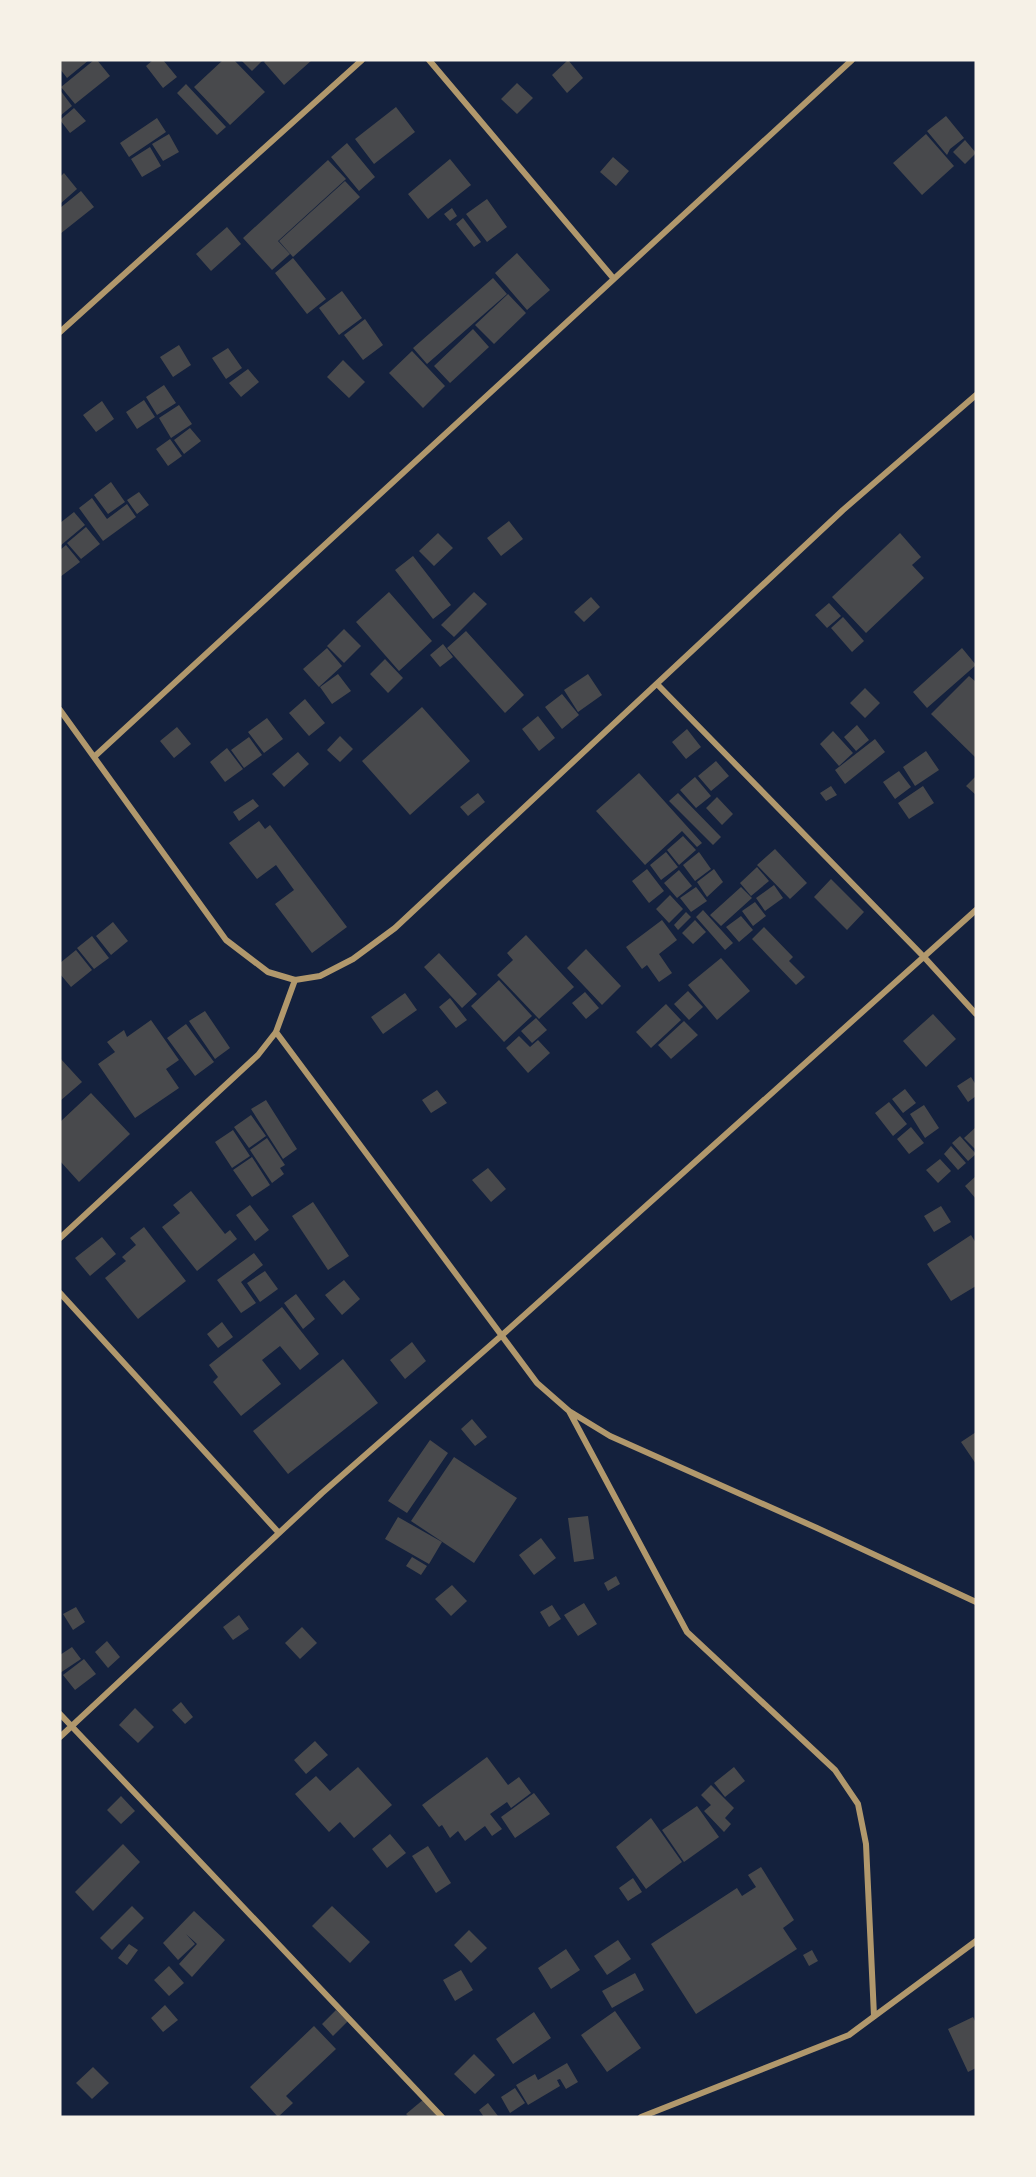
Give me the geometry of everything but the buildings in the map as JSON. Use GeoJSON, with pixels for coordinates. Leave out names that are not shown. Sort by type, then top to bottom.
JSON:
{"type":"FeatureCollection","features":[{"type":"Feature","properties":{"kind":"street"},"geometry":{"type":"LineString","coordinates":[[60,332],[362,60]]}},
{"type":"Feature","properties":{"kind":"street"},"geometry":{"type":"LineString","coordinates":[[429,60],[614,279]]}},
{"type":"Feature","properties":{"kind":"street"},"geometry":{"type":"LineString","coordinates":[[94,757],[852,60]]}},
{"type":"Feature","properties":{"kind":"street"},"geometry":{"type":"LineString","coordinates":[[60,710],[226,940],[268,972],[295,980],[320,976],[353,959],[395,928],[843,510],[976,395]]}},
{"type":"Feature","properties":{"kind":"street"},"geometry":{"type":"LineString","coordinates":[[657,684],[924,957],[976,1014]]}},
{"type":"Feature","properties":{"kind":"street"},"geometry":{"type":"LineString","coordinates":[[60,1737],[279,1533],[976,910]]}},
{"type":"Feature","properties":{"kind":"street"},"geometry":{"type":"LineString","coordinates":[[60,1238],[258,1055],[276,1032],[295,980]]}},
{"type":"Feature","properties":{"kind":"street"},"geometry":{"type":"LineString","coordinates":[[276,1032],[537,1383],[569,1411],[610,1436],[976,1602]]}},
{"type":"Feature","properties":{"kind":"street"},"geometry":{"type":"LineString","coordinates":[[60,1293],[279,1533]]}},
{"type":"Feature","properties":{"kind":"street"},"geometry":{"type":"LineString","coordinates":[[569,1411],[687,1632],[835,1770],[858,1804],[866,1844],[874,2016]]}},
{"type":"Feature","properties":{"kind":"street"},"geometry":{"type":"LineString","coordinates":[[60,1714],[442,2117]]}},
{"type":"Feature","properties":{"kind":"street"},"geometry":{"type":"LineString","coordinates":[[641,2117],[849,2035],[976,1941]]}}]}
